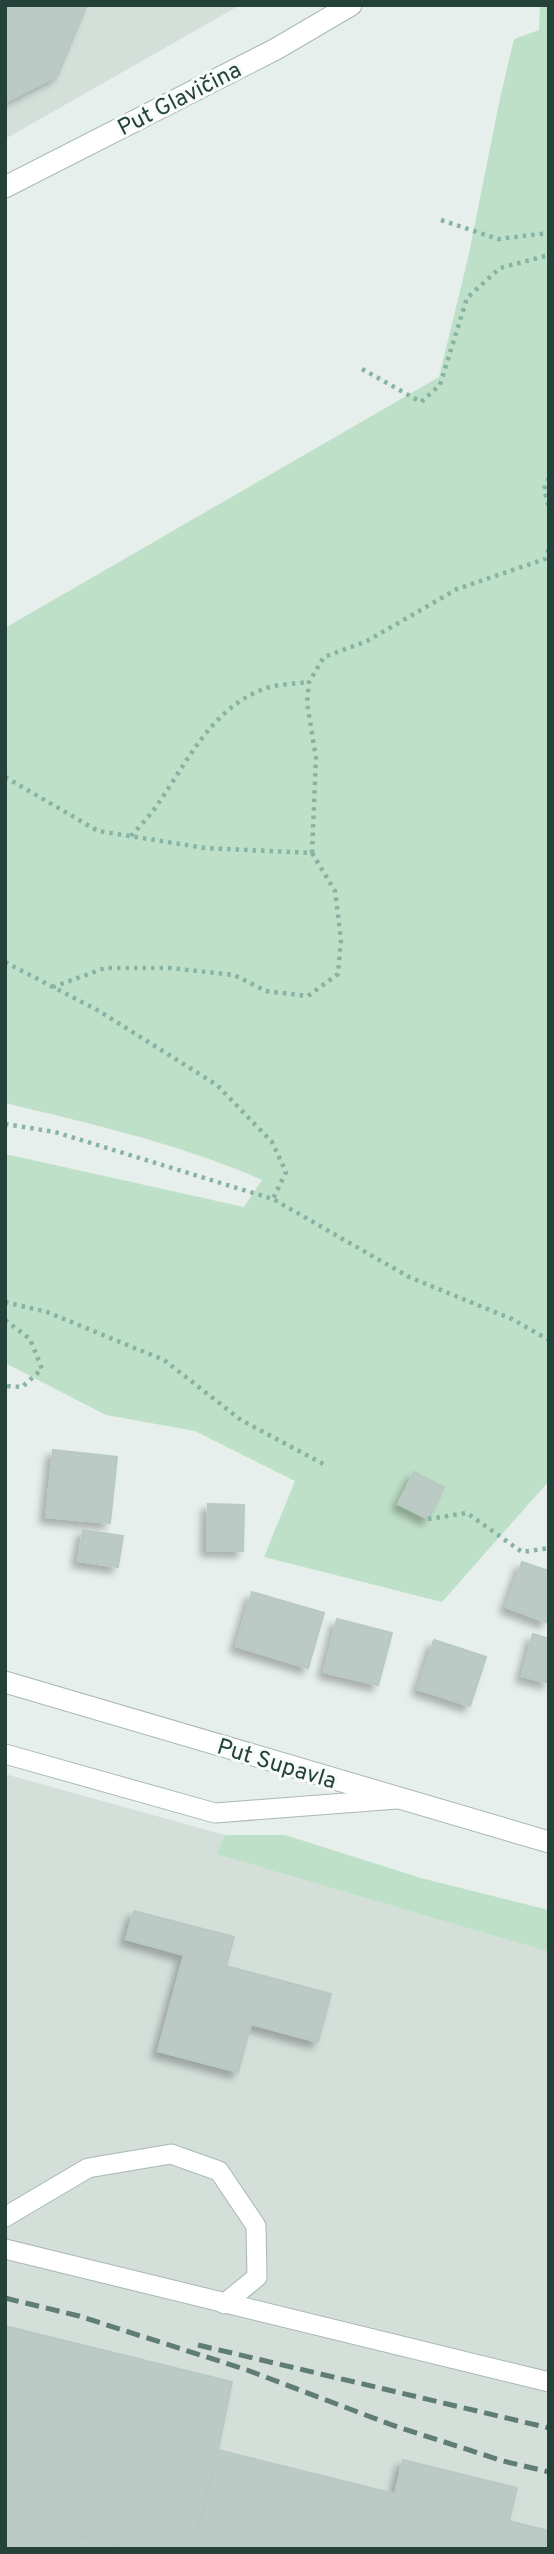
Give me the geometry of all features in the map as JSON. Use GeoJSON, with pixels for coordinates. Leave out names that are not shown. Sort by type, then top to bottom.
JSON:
{"type":"FeatureCollection","features":[{"type":"Feature","properties":{"kind":"street","name":"Put Glavičina"},"geometry":{"type":"LineString","coordinates":[[5,187],[276,49],[351,5]]}},
{"type":"Feature","properties":{"kind":"street","name":"Put Supavla"},"geometry":{"type":"LineString","coordinates":[[5,1682],[549,1842]]}},
{"type":"Feature","properties":{"kind":"lane"},"geometry":{"type":"LineString","coordinates":[[5,1754],[215,1813],[397,1799]]}},
{"type":"Feature","properties":{"kind":"lane"},"geometry":{"type":"LineString","coordinates":[[5,2217],[88,2168],[171,2154],[219,2171],[256,2225],[257,2277],[224,2304]]}},
{"type":"Feature","properties":{"kind":"lane"},"geometry":{"type":"LineString","coordinates":[[5,2249],[549,2382]]}},
{"type":"Feature","properties":{"kind":"path"},"geometry":{"type":"LineString","coordinates":[[441,220],[499,239],[549,233]]}},
{"type":"Feature","properties":{"kind":"path"},"geometry":{"type":"LineString","coordinates":[[362,369],[421,402],[440,385],[467,298],[500,268],[549,255]]}},
{"type":"Feature","properties":{"kind":"path"},"geometry":{"type":"LineString","coordinates":[[549,478],[544,489],[549,508]]}},
{"type":"Feature","properties":{"kind":"path"},"geometry":{"type":"LineString","coordinates":[[52,987],[105,968],[170,968],[234,975],[266,990],[308,996],[338,974],[341,940],[335,891],[312,853],[316,758],[307,702],[309,682],[324,657],[367,641],[457,589],[547,558],[549,549]]}},
{"type":"Feature","properties":{"kind":"path"},"geometry":{"type":"LineString","coordinates":[[131,837],[155,808],[212,724],[242,699],[263,689],[309,682]]}},
{"type":"Feature","properties":{"kind":"path"},"geometry":{"type":"LineString","coordinates":[[5,777],[98,831],[205,848],[312,853]]}},
{"type":"Feature","properties":{"kind":"path"},"geometry":{"type":"LineString","coordinates":[[5,962],[99,1011],[216,1085],[272,1142],[286,1172],[273,1199]]}},
{"type":"Feature","properties":{"kind":"path"},"geometry":{"type":"LineString","coordinates":[[5,1124],[55,1132],[273,1199],[409,1277],[512,1319],[549,1340]]}},
{"type":"Feature","properties":{"kind":"path"},"geometry":{"type":"LineString","coordinates":[[5,1302],[47,1312],[164,1360],[241,1420],[327,1466]]}},
{"type":"Feature","properties":{"kind":"path"},"geometry":{"type":"LineString","coordinates":[[5,1320],[30,1339],[42,1368],[22,1387],[5,1386]]}},
{"type":"Feature","properties":{"kind":"path"},"geometry":{"type":"LineString","coordinates":[[428,1519],[467,1513],[522,1552],[549,1548]]}},
{"type":"Feature","properties":{"kind":"shaded area"},"geometry":{"type":"Polygon","coordinates":[[[5,5],[240,5],[5,139],[5,5]]]}},
{"type":"Feature","properties":{"kind":"shaded area"},"geometry":{"type":"Polygon","coordinates":[[[5,1774],[225,1835],[216,1854],[549,1952],[549,2549],[5,2549],[5,1774]]]}},
{"type":"Feature","properties":{"kind":"green space"},"geometry":{"type":"Polygon","coordinates":[[[540,5],[549,5],[549,1481],[442,1602],[264,1557],[295,1481],[195,1431],[106,1415],[5,1363],[5,1154],[244,1207],[262,1180],[168,1145],[5,1103],[5,628],[439,377],[468,258],[514,39],[539,30],[540,5]]]}},
{"type":"Feature","properties":{"kind":"green space"},"geometry":{"type":"Polygon","coordinates":[[[225,1835],[285,1835],[421,1878],[549,1910],[549,1952],[216,1854],[225,1835]]]}},
{"type":"Feature","properties":{"kind":"building"},"geometry":{"type":"Polygon","coordinates":[[[5,5],[87,5],[58,75],[5,102],[5,5]]]}},
{"type":"Feature","properties":{"kind":"building"},"geometry":{"type":"Polygon","coordinates":[[[53,1450],[117,1457],[110,1523],[46,1517],[53,1450]]]}},
{"type":"Feature","properties":{"kind":"building"},"geometry":{"type":"Polygon","coordinates":[[[414,1472],[444,1487],[428,1519],[398,1504],[414,1472]]]}},
{"type":"Feature","properties":{"kind":"building"},"geometry":{"type":"Polygon","coordinates":[[[208,1504],[244,1505],[243,1551],[207,1550],[208,1504]]]}},
{"type":"Feature","properties":{"kind":"building"},"geometry":{"type":"Polygon","coordinates":[[[83,1530],[123,1536],[118,1567],[78,1561],[83,1530]]]}},
{"type":"Feature","properties":{"kind":"building"},"geometry":{"type":"Polygon","coordinates":[[[522,1562],[549,1571],[549,1616],[546,1622],[506,1607],[522,1562]]]}},
{"type":"Feature","properties":{"kind":"building"},"geometry":{"type":"Polygon","coordinates":[[[252,1592],[324,1613],[308,1668],[236,1646],[252,1592]]]}},
{"type":"Feature","properties":{"kind":"building"},"geometry":{"type":"Polygon","coordinates":[[[337,1619],[392,1633],[378,1685],[324,1672],[337,1619]]]}},
{"type":"Feature","properties":{"kind":"building"},"geometry":{"type":"Polygon","coordinates":[[[533,1634],[549,1639],[549,1683],[522,1676],[533,1634]]]}},
{"type":"Feature","properties":{"kind":"building"},"geometry":{"type":"Polygon","coordinates":[[[434,1640],[486,1657],[470,1706],[418,1689],[434,1640]]]}},
{"type":"Feature","properties":{"kind":"building"},"geometry":{"type":"Polygon","coordinates":[[[134,1911],[234,1937],[226,1966],[331,1994],[318,2042],[251,2024],[238,2072],[158,2051],[184,1955],[126,1939],[134,1911]]]}},
{"type":"Feature","properties":{"kind":"building"},"geometry":{"type":"Polygon","coordinates":[[[5,2326],[232,2382],[193,2549],[134,2549],[61,2532],[57,2549],[5,2549],[5,2326]]]}},
{"type":"Feature","properties":{"kind":"building"},"geometry":{"type":"Polygon","coordinates":[[[218,2450],[395,2494],[403,2460],[517,2488],[509,2521],[549,2531],[549,2549],[193,2549],[218,2450]]]}},
{"type":"Feature","properties":{"kind":"building"},"geometry":{"type":"Polygon","coordinates":[[[61,2532],[134,2549],[57,2549],[61,2532]]]}},
{"type":"Feature","properties":{"kind":"railway"},"geometry":{"type":"LineString","coordinates":[[5,2298],[79,2316],[247,2370],[392,2425],[503,2461],[549,2472]]}},
{"type":"Feature","properties":{"kind":"railway"},"geometry":{"type":"LineString","coordinates":[[198,2345],[549,2428]]}}]}
